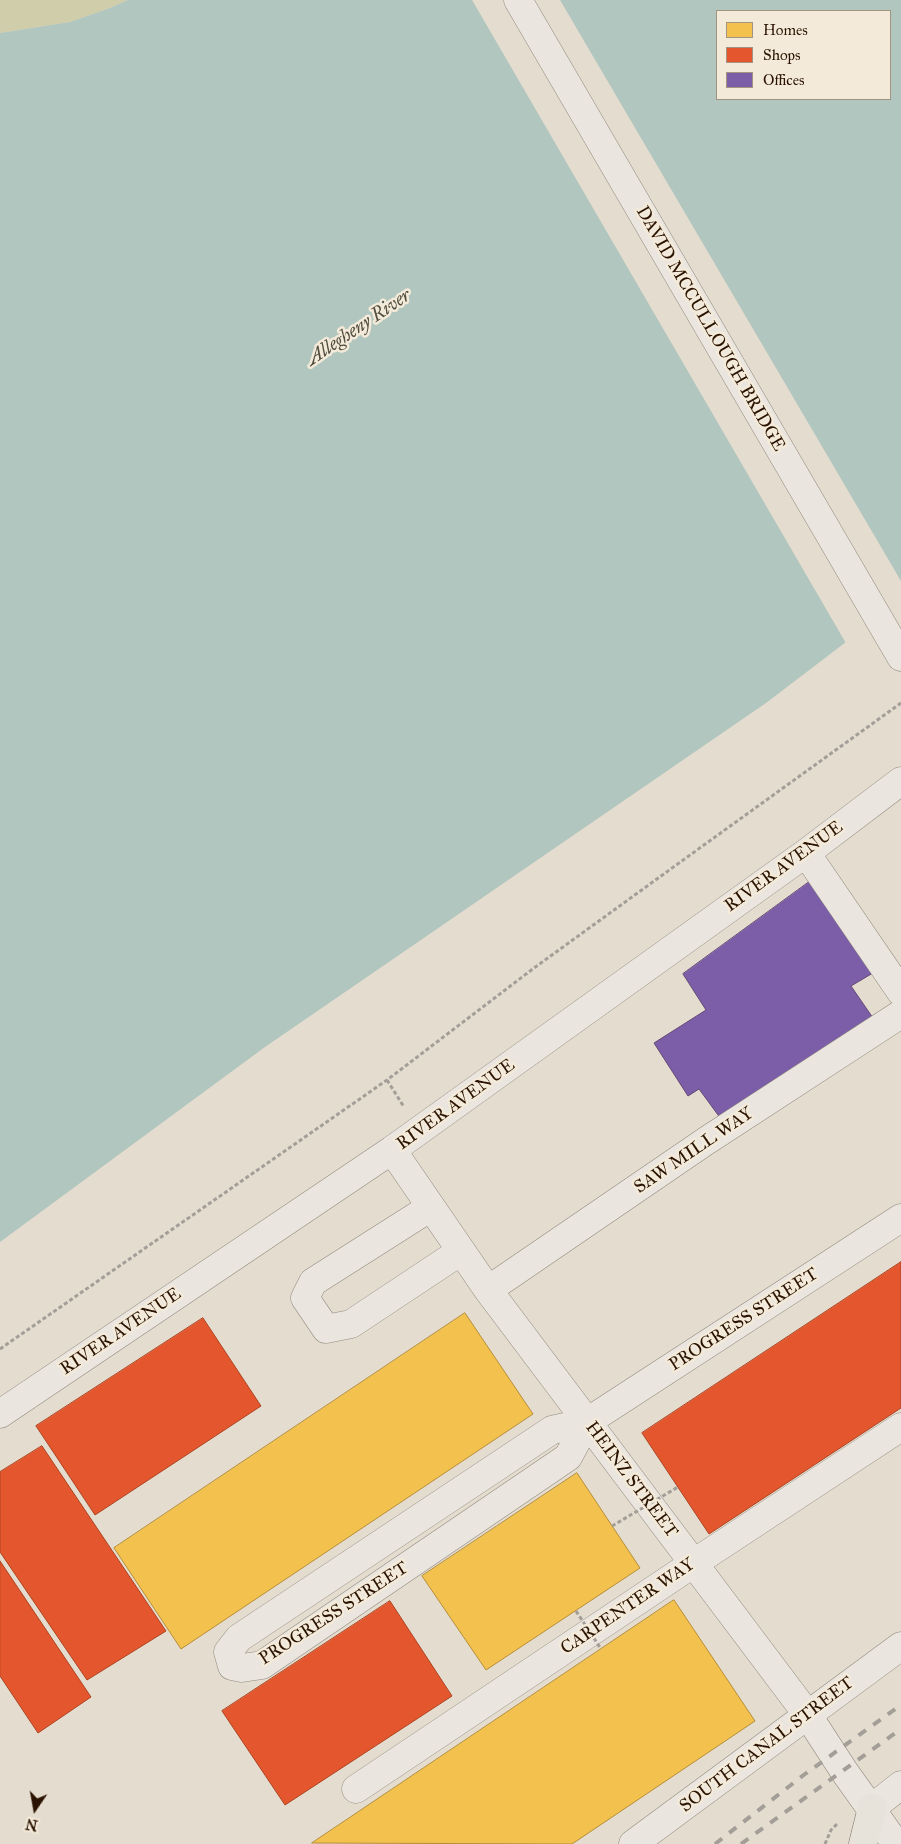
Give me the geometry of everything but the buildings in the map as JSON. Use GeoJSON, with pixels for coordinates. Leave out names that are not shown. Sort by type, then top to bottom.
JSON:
{"type":"FeatureCollection","features":[{"type":"Feature","properties":{"kind":"highway"},"geometry":{"type":"LineString","coordinates":[[863,1844],[872,1808]]}},
{"type":"Feature","properties":{"kind":"street","name":"DAVID MCCULLOUGH BRIDGE"},"geometry":{"type":"LineString","coordinates":[[518,0],[901,657]]}},
{"type":"Feature","properties":{"kind":"street","name":"RIVER AVENUE"},"geometry":{"type":"LineString","coordinates":[[0,1414],[392,1150],[806,852],[901,780]]}},
{"type":"Feature","properties":{"kind":"street"},"geometry":{"type":"LineString","coordinates":[[806,852],[901,992]]}},
{"type":"Feature","properties":{"kind":"street","name":"SAW MILL WAY"},"geometry":{"type":"LineString","coordinates":[[488,1290],[706,1141],[901,1014]]}},
{"type":"Feature","properties":{"kind":"street","name":"HEINZ STREET"},"geometry":{"type":"LineString","coordinates":[[392,1150],[488,1290],[807,1714],[844,1771],[896,1844]]}},
{"type":"Feature","properties":{"kind":"street"},"geometry":{"type":"LineString","coordinates":[[431,1207],[313,1282],[305,1298],[326,1329],[350,1324],[462,1252]]}},
{"type":"Feature","properties":{"kind":"street","name":"PROGRESS STREET"},"geometry":{"type":"LineString","coordinates":[[587,1422],[568,1457],[262,1664],[242,1668],[232,1666],[228,1652],[239,1638],[552,1430],[587,1422],[901,1218]]}},
{"type":"Feature","properties":{"kind":"street","name":"CARPENTER WAY"},"geometry":{"type":"LineString","coordinates":[[356,1789],[901,1427]]}},
{"type":"Feature","properties":{"kind":"street","name":"SOUTH CANAL STREET"},"geometry":{"type":"LineString","coordinates":[[633,1844],[901,1646]]}},
{"type":"Feature","properties":{"kind":"street"},"geometry":{"type":"LineString","coordinates":[[872,1808],[901,1785]]}},
{"type":"Feature","properties":{"kind":"path"},"geometry":{"type":"LineString","coordinates":[[0,1349],[387,1080],[534,968],[678,862],[901,704]]}},
{"type":"Feature","properties":{"kind":"path"},"geometry":{"type":"LineString","coordinates":[[612,1526],[678,1487]]}},
{"type":"Feature","properties":{"kind":"path"},"geometry":{"type":"LineString","coordinates":[[576,1610],[601,1649]]}},
{"type":"Feature","properties":{"kind":"path"},"geometry":{"type":"LineString","coordinates":[[825,1844],[831,1830],[842,1819]]}},
{"type":"Feature","properties":{"kind":"shaded area"},"geometry":{"type":"Polygon","coordinates":[[[0,0],[128,0],[70,22],[0,33],[0,0]]]}},
{"type":"Feature","properties":{"kind":"water","name":"Allegheny River"},"geometry":{"type":"Polygon","coordinates":[[[128,0],[901,0],[901,600],[766,703],[265,1047],[0,1242],[0,33],[70,22],[128,0]]]}},
{"type":"Feature","properties":{"kind":"pier"},"geometry":{"type":"Polygon","coordinates":[[[472,0],[560,0],[901,581],[901,603],[847,645],[472,0]]]}},
{"type":"Feature","properties":{"kind":"railway"},"geometry":{"type":"LineString","coordinates":[[715,1844],[805,1774],[901,1705]]}},
{"type":"Feature","properties":{"kind":"railway"},"geometry":{"type":"LineString","coordinates":[[741,1844],[901,1729]]}}]}
